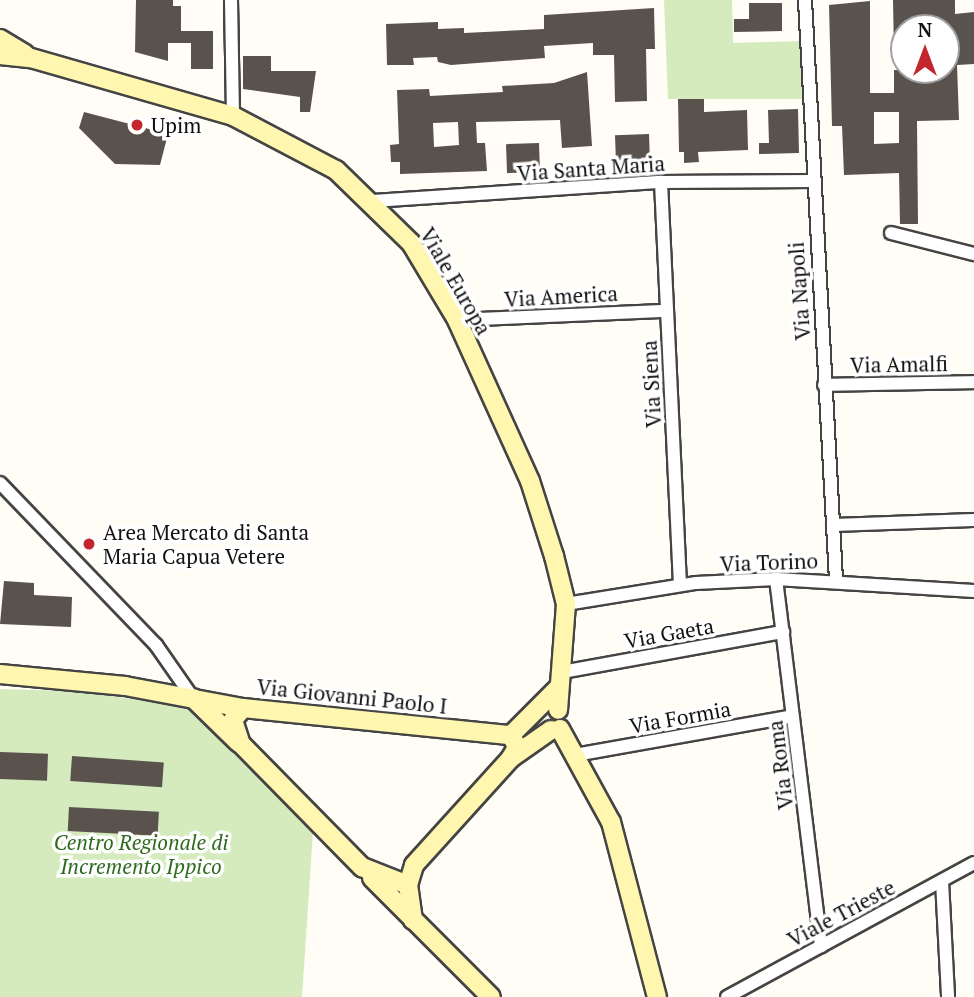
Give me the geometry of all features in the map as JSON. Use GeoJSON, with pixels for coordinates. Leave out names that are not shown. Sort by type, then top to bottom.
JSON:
{"type":"FeatureCollection","features":[{"type":"Feature","properties":{"kind":"street"},"geometry":{"type":"LineString","coordinates":[[231,0],[233,116]]}},
{"type":"Feature","properties":{"kind":"street","name":"Via Napoli"},"geometry":{"type":"LineString","coordinates":[[805,0],[812,181],[836,580]]}},
{"type":"Feature","properties":{"kind":"street","name":"Viale Europa"},"geometry":{"type":"LineString","coordinates":[[0,39],[30,58]]}},
{"type":"Feature","properties":{"kind":"street","name":"Viale Europa"},"geometry":{"type":"LineString","coordinates":[[0,55],[30,58],[233,116],[336,170],[373,201],[411,243],[457,320],[530,481],[566,604],[558,709],[544,719],[556,730]]}},
{"type":"Feature","properties":{"kind":"street","name":"Via Santa Maria"},"geometry":{"type":"LineString","coordinates":[[373,201],[661,182],[812,181]]}},
{"type":"Feature","properties":{"kind":"street","name":"Via Siena"},"geometry":{"type":"LineString","coordinates":[[661,182],[680,585]]}},
{"type":"Feature","properties":{"kind":"street"},"geometry":{"type":"LineString","coordinates":[[891,233],[974,254]]}},
{"type":"Feature","properties":{"kind":"street","name":"Via America"},"geometry":{"type":"LineString","coordinates":[[457,320],[667,311]]}},
{"type":"Feature","properties":{"kind":"street","name":"Via Amalfi"},"geometry":{"type":"LineString","coordinates":[[824,385],[974,382]]}},
{"type":"Feature","properties":{"kind":"street"},"geometry":{"type":"LineString","coordinates":[[0,484],[156,645],[193,698],[491,997]]}},
{"type":"Feature","properties":{"kind":"street"},"geometry":{"type":"LineString","coordinates":[[833,525],[974,520]]}},
{"type":"Feature","properties":{"kind":"street","name":"Via Torino"},"geometry":{"type":"LineString","coordinates":[[566,604],[680,585],[776,579],[836,580],[974,591]]}},
{"type":"Feature","properties":{"kind":"street","name":"Via Roma"},"geometry":{"type":"LineString","coordinates":[[776,579],[821,946]]}},
{"type":"Feature","properties":{"kind":"street","name":"Via Gaeta"},"geometry":{"type":"LineString","coordinates":[[561,680],[783,632]]}},
{"type":"Feature","properties":{"kind":"street"},"geometry":{"type":"LineString","coordinates":[[0,674],[193,698],[243,708]]}},
{"type":"Feature","properties":{"kind":"street"},"geometry":{"type":"LineString","coordinates":[[512,758],[517,747],[511,735],[561,680]]}},
{"type":"Feature","properties":{"kind":"street","name":"Via Giovanni Paolo I"},"geometry":{"type":"LineString","coordinates":[[241,744],[233,720],[243,708],[511,735]]}},
{"type":"Feature","properties":{"kind":"street","name":"Via Formia"},"geometry":{"type":"LineString","coordinates":[[575,755],[793,716]]}},
{"type":"Feature","properties":{"kind":"street"},"geometry":{"type":"LineString","coordinates":[[413,920],[408,885],[414,865],[512,758],[556,730],[575,755],[611,822],[657,997]]}},
{"type":"Feature","properties":{"kind":"street","name":"Viale Trieste"},"geometry":{"type":"LineString","coordinates":[[727,997],[974,863]]}},
{"type":"Feature","properties":{"kind":"street"},"geometry":{"type":"LineString","coordinates":[[362,867],[408,885]]}},
{"type":"Feature","properties":{"kind":"street"},"geometry":{"type":"LineString","coordinates":[[942,881],[948,997]]}},
{"type":"Feature","properties":{"kind":"green space"},"geometry":{"type":"Polygon","coordinates":[[[664,0],[732,0],[733,43],[801,41],[802,99],[668,99],[664,0]]]}},
{"type":"Feature","properties":{"kind":"green space","name":"Centro Regionale di Incremento Ippico"},"geometry":{"type":"Polygon","coordinates":[[[0,689],[71,691],[196,707],[313,831],[302,997],[0,997],[0,689]]]}},
{"type":"Feature","properties":{"kind":"building"},"geometry":{"type":"Polygon","coordinates":[[[136,0],[173,0],[173,6],[181,6],[181,31],[213,31],[213,69],[191,69],[191,43],[168,43],[168,61],[135,52],[136,0]]]}},
{"type":"Feature","properties":{"kind":"building"},"geometry":{"type":"Polygon","coordinates":[[[893,0],[955,0],[955,14],[893,14],[893,0]]]}},
{"type":"Feature","properties":{"kind":"building"},"geometry":{"type":"Polygon","coordinates":[[[870,1],[870,93],[894,93],[894,84],[958,84],[959,120],[917,121],[918,224],[900,224],[899,173],[844,175],[842,126],[832,126],[829,5],[870,1]],[[874,112],[874,144],[899,143],[899,112],[874,112]]]}},
{"type":"Feature","properties":{"kind":"building"},"geometry":{"type":"Polygon","coordinates":[[[749,3],[782,3],[782,31],[734,32],[734,19],[749,19],[749,3]]]}},
{"type":"Feature","properties":{"kind":"building"},"geometry":{"type":"Polygon","coordinates":[[[654,8],[655,49],[646,49],[647,101],[615,102],[614,55],[593,55],[593,43],[544,46],[545,58],[451,65],[438,62],[437,57],[413,58],[414,65],[387,65],[386,24],[438,22],[438,29],[464,28],[464,33],[544,29],[544,15],[654,8]]]}},
{"type":"Feature","properties":{"kind":"building"},"geometry":{"type":"Polygon","coordinates":[[[974,12],[974,64],[960,65],[960,14],[955,14],[974,12]]]}},
{"type":"Feature","properties":{"kind":"building"},"geometry":{"type":"Polygon","coordinates":[[[243,56],[271,56],[271,71],[316,71],[310,112],[300,112],[300,97],[243,89],[243,56]]]}},
{"type":"Feature","properties":{"kind":"building"},"geometry":{"type":"Polygon","coordinates":[[[587,72],[592,146],[562,148],[560,120],[476,122],[477,143],[485,143],[487,171],[400,174],[400,162],[391,162],[390,145],[399,144],[397,90],[429,89],[430,96],[503,92],[502,86],[554,83],[587,72]],[[458,122],[433,123],[434,147],[459,145],[458,122]]]}},
{"type":"Feature","properties":{"kind":"building"},"geometry":{"type":"Polygon","coordinates":[[[678,99],[704,99],[704,112],[747,110],[748,150],[698,152],[699,162],[684,163],[684,152],[679,152],[678,99]]]}},
{"type":"Feature","properties":{"kind":"building"},"geometry":{"type":"Polygon","coordinates":[[[798,109],[799,153],[759,154],[759,143],[769,143],[768,110],[798,109]]]}},
{"type":"Feature","properties":{"kind":"building"},"geometry":{"type":"Polygon","coordinates":[[[84,112],[168,134],[160,165],[115,164],[79,128],[84,112]]]}},
{"type":"Feature","properties":{"kind":"building"},"geometry":{"type":"Polygon","coordinates":[[[649,134],[650,162],[616,163],[615,135],[649,134]]]}},
{"type":"Feature","properties":{"kind":"building"},"geometry":{"type":"Polygon","coordinates":[[[539,143],[540,172],[507,173],[506,144],[539,143]]]}},
{"type":"Feature","properties":{"kind":"building"},"geometry":{"type":"Polygon","coordinates":[[[4,581],[34,583],[34,595],[72,597],[71,627],[0,624],[4,581]]]}},
{"type":"Feature","properties":{"kind":"building"},"geometry":{"type":"Polygon","coordinates":[[[0,752],[48,754],[47,781],[0,779],[0,752]]]}},
{"type":"Feature","properties":{"kind":"building"},"geometry":{"type":"Polygon","coordinates":[[[72,756],[164,762],[162,787],[70,781],[72,756]]]}},
{"type":"Feature","properties":{"kind":"building"},"geometry":{"type":"Polygon","coordinates":[[[69,807],[159,812],[158,836],[68,831],[69,807]]]}},
{"type":"Feature","properties":{"kind":"place","name":"Upim"},"geometry":{"type":"Point","coordinates":[137,125]}},
{"type":"Feature","properties":{"kind":"place","name":"Area Mercato di Santa Maria Capua Vetere"},"geometry":{"type":"Point","coordinates":[89,544]}}]}
